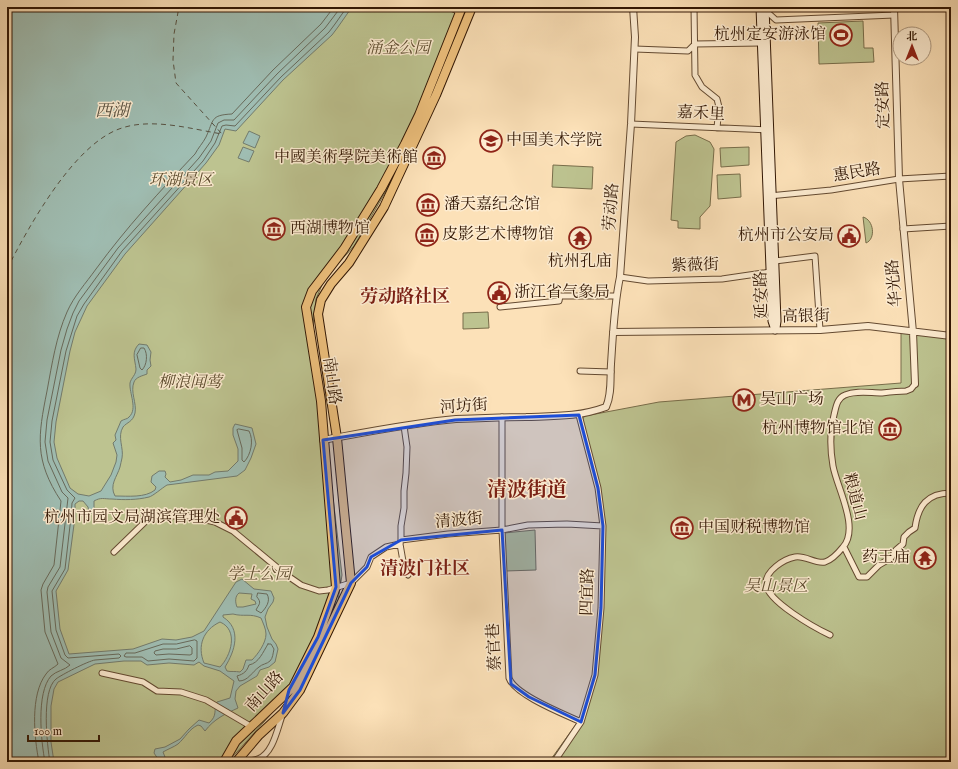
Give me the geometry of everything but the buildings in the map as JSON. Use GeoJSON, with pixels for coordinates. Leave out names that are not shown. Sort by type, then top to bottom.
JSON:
{"type":"FeatureCollection","features":[{"type":"Feature","properties":{"kind":"main road","name":"南山路"},"geometry":{"type":"LineString","coordinates":[[236,762],[259,735],[283,713],[300,690],[351,583],[336,438],[318,314],[321,300],[331,284],[349,263],[379,216],[436,94],[472,7]]}},
{"type":"Feature","properties":{"kind":"main road","name":"延安路"},"geometry":{"type":"LineString","coordinates":[[763,8],[761,43],[767,130]]}},
{"type":"Feature","properties":{"kind":"main road","name":"延安路"},"geometry":{"type":"LineString","coordinates":[[763,8],[770,196],[775,262],[777,321],[775,330]]}},
{"type":"Feature","properties":{"kind":"main road","name":"南山路"},"geometry":{"type":"LineString","coordinates":[[224,762],[236,741],[293,687],[318,638],[336,587],[320,400],[306,308],[312,291],[344,249],[381,189],[406,144],[461,9]]}},
{"type":"Feature","properties":{"kind":"main road","name":"延安路"},"geometry":{"type":"LineString","coordinates":[[770,196],[770,272],[772,321],[775,330]]}},
{"type":"Feature","properties":{"kind":"street"},"geometry":{"type":"LineString","coordinates":[[449,7],[461,9]]}},
{"type":"Feature","properties":{"kind":"street","name":"劳动路"},"geometry":{"type":"LineString","coordinates":[[606,407],[610,394],[613,332],[616,296],[620,277],[631,124],[635,49],[633,7]]}},
{"type":"Feature","properties":{"kind":"street"},"geometry":{"type":"LineString","coordinates":[[694,7],[695,75],[702,87],[717,99],[719,107],[717,128]]}},
{"type":"Feature","properties":{"kind":"street","name":"定安路"},"geometry":{"type":"LineString","coordinates":[[894,7],[899,179]]}},
{"type":"Feature","properties":{"kind":"street"},"geometry":{"type":"LineString","coordinates":[[763,8],[776,20],[894,15]]}},
{"type":"Feature","properties":{"kind":"street"},"geometry":{"type":"LineString","coordinates":[[635,49],[688,52],[695,44],[761,43]]}},
{"type":"Feature","properties":{"kind":"street","name":"嘉禾里"},"geometry":{"type":"LineString","coordinates":[[631,124],[767,130]]}},
{"type":"Feature","properties":{"kind":"street","name":"惠民路"},"geometry":{"type":"LineString","coordinates":[[770,196],[831,190],[899,179],[951,176]]}},
{"type":"Feature","properties":{"kind":"street","name":"华光路"},"geometry":{"type":"LineString","coordinates":[[899,179],[913,332],[915,384]]}},
{"type":"Feature","properties":{"kind":"street"},"geometry":{"type":"LineString","coordinates":[[903,229],[951,226]]}},
{"type":"Feature","properties":{"kind":"street"},"geometry":{"type":"LineString","coordinates":[[775,262],[815,256],[820,330]]}},
{"type":"Feature","properties":{"kind":"street","name":"紫薇街"},"geometry":{"type":"LineString","coordinates":[[620,277],[648,280],[722,279],[770,272]]}},
{"type":"Feature","properties":{"kind":"street"},"geometry":{"type":"LineString","coordinates":[[500,307],[559,301],[560,296],[616,296]]}},
{"type":"Feature","properties":{"kind":"street","name":"高银街"},"geometry":{"type":"LineString","coordinates":[[613,332],[820,330],[868,326],[951,336]]}},
{"type":"Feature","properties":{"kind":"street"},"geometry":{"type":"LineString","coordinates":[[580,371],[610,372]]}},
{"type":"Feature","properties":{"kind":"street","name":"粮道山"},"geometry":{"type":"LineString","coordinates":[[844,547],[848,539],[849,525],[833,466],[831,442],[832,421],[836,406],[842,397],[850,393],[906,391],[911,389],[915,384]]}},
{"type":"Feature","properties":{"kind":"street","name":"河坊街"},"geometry":{"type":"LineString","coordinates":[[323,440],[404,426],[455,420],[502,417],[567,417],[606,407]]}},
{"type":"Feature","properties":{"kind":"street","name":"四宜路"},"geometry":{"type":"LineString","coordinates":[[554,762],[581,722],[595,675],[601,608],[603,526],[598,488],[579,415]]}},
{"type":"Feature","properties":{"kind":"street"},"geometry":{"type":"LineString","coordinates":[[502,417],[502,530]]}},
{"type":"Feature","properties":{"kind":"street"},"geometry":{"type":"LineString","coordinates":[[404,426],[407,447],[404,508],[400,542],[404,567],[408,575]]}},
{"type":"Feature","properties":{"kind":"street"},"geometry":{"type":"LineString","coordinates":[[830,635],[815,628],[794,614],[770,594],[767,589],[766,577],[769,572],[795,557],[824,562],[844,547],[859,577],[867,577],[879,564],[891,558],[896,550],[903,544],[904,537],[915,528],[917,514],[923,503],[941,493],[951,493]]}},
{"type":"Feature","properties":{"kind":"street"},"geometry":{"type":"LineString","coordinates":[[114,552],[147,520],[155,516],[188,516],[215,522],[233,531],[285,574],[302,585],[319,591],[328,590],[351,583]]}},
{"type":"Feature","properties":{"kind":"street","name":"清波街"},"geometry":{"type":"LineString","coordinates":[[351,583],[367,567],[371,558],[386,547],[400,542],[448,534],[502,530],[528,525],[567,524],[603,526]]}},
{"type":"Feature","properties":{"kind":"street","name":"蔡官巷"},"geometry":{"type":"LineString","coordinates":[[502,530],[508,670],[511,684],[529,697],[581,722]]}},
{"type":"Feature","properties":{"kind":"street"},"geometry":{"type":"LineString","coordinates":[[102,673],[143,682],[157,691],[180,692],[206,700],[252,727]]}},
{"type":"Feature","properties":{"kind":"street"},"geometry":{"type":"LineString","coordinates":[[246,762],[259,758],[268,750],[275,737],[290,690]]}},
{"type":"Feature","properties":{"kind":"highlighted area"},"geometry":{"type":"Polygon","coordinates":[[[579,415],[598,488],[603,526],[601,608],[595,675],[581,722],[529,697],[511,684],[502,530],[401,540],[371,557],[367,567],[351,583],[300,690],[283,713],[289,690],[318,637],[336,587],[323,440],[455,420],[579,415]]]}},
{"type":"Feature","properties":{"kind":"green space","name":"环湖景区"},"geometry":{"type":"Polygon","coordinates":[[[7,7],[464,7],[416,132],[393,179],[354,246],[325,278],[316,299],[313,325],[342,575],[338,601],[299,683],[228,762],[7,762],[7,7]]]}},
{"type":"Feature","properties":{"kind":"green space","name":"杭州定安游泳馆"},"geometry":{"type":"Polygon","coordinates":[[[863,21],[864,48],[873,48],[874,62],[819,64],[818,23],[863,21]]]}},
{"type":"Feature","properties":{"kind":"green space"},"geometry":{"type":"Polygon","coordinates":[[[695,135],[710,142],[714,149],[710,206],[700,217],[700,229],[678,228],[678,221],[671,220],[676,142],[686,136],[695,135]]]}},
{"type":"Feature","properties":{"kind":"green space"},"geometry":{"type":"Polygon","coordinates":[[[749,147],[749,165],[721,167],[720,148],[749,147]]]}},
{"type":"Feature","properties":{"kind":"green space"},"geometry":{"type":"Polygon","coordinates":[[[553,165],[593,167],[592,189],[552,187],[553,165]]]}},
{"type":"Feature","properties":{"kind":"green space"},"geometry":{"type":"Polygon","coordinates":[[[740,174],[741,197],[718,199],[717,175],[740,174]]]}},
{"type":"Feature","properties":{"kind":"green space"},"geometry":{"type":"Polygon","coordinates":[[[863,217],[870,222],[872,230],[871,238],[866,243],[863,217]]]}},
{"type":"Feature","properties":{"kind":"green space"},"geometry":{"type":"Polygon","coordinates":[[[488,312],[489,328],[463,329],[463,313],[488,312]]]}},
{"type":"Feature","properties":{"kind":"green space","name":"吴山景区"},"geometry":{"type":"Polygon","coordinates":[[[901,333],[951,333],[951,762],[549,762],[584,713],[598,652],[602,505],[580,422],[585,416],[659,402],[901,383],[901,333]]]}},
{"type":"Feature","properties":{"kind":"green space"},"geometry":{"type":"Polygon","coordinates":[[[535,530],[536,570],[506,571],[504,533],[535,530]]]}},
{"type":"Feature","properties":{"kind":"water","name":"西湖"},"geometry":{"type":"Polygon","coordinates":[[[7,7],[352,7],[332,35],[283,80],[236,131],[225,129],[219,145],[206,163],[125,254],[87,306],[75,332],[56,422],[54,442],[57,458],[70,488],[78,494],[89,496],[101,491],[111,475],[116,462],[117,455],[113,443],[116,440],[115,435],[121,421],[128,418],[132,414],[133,405],[130,383],[136,371],[134,353],[139,344],[147,345],[151,352],[151,366],[147,370],[147,374],[138,378],[134,382],[133,390],[135,413],[133,418],[123,427],[121,431],[122,458],[113,485],[113,492],[115,496],[136,496],[151,493],[156,487],[151,482],[152,476],[159,471],[165,471],[165,477],[170,482],[181,480],[193,475],[209,475],[215,472],[228,471],[238,461],[238,449],[233,435],[233,428],[235,424],[252,428],[256,444],[245,470],[237,476],[167,485],[153,495],[144,498],[130,500],[99,499],[94,501],[94,513],[89,513],[88,507],[83,501],[79,501],[75,504],[75,517],[68,570],[56,591],[60,629],[69,654],[133,649],[162,639],[176,640],[192,637],[204,631],[236,582],[242,579],[254,589],[271,591],[274,598],[265,617],[267,627],[278,649],[275,662],[269,667],[260,670],[257,676],[240,686],[236,691],[235,699],[238,708],[216,720],[205,731],[198,725],[178,744],[163,752],[167,762],[160,762],[154,753],[155,749],[165,747],[180,739],[199,720],[209,723],[213,718],[217,702],[230,698],[234,681],[220,671],[204,666],[199,662],[194,665],[169,663],[147,665],[141,661],[95,664],[58,682],[54,689],[51,706],[51,742],[54,762],[7,762],[7,7]],[[239,593],[236,599],[237,607],[256,604],[255,601],[251,599],[252,594],[239,593]],[[223,615],[223,617],[233,628],[235,634],[232,654],[225,667],[227,671],[240,672],[243,669],[246,660],[252,660],[257,655],[265,641],[265,628],[261,618],[250,615],[223,615]],[[220,622],[209,629],[203,639],[201,651],[204,663],[220,667],[230,650],[231,637],[230,631],[226,626],[220,622]]]}},
{"type":"Feature","properties":{"kind":"water"},"geometry":{"type":"Polygon","coordinates":[[[249,131],[260,136],[255,148],[243,143],[249,131]]]}},
{"type":"Feature","properties":{"kind":"water"},"geometry":{"type":"Polygon","coordinates":[[[243,147],[254,151],[249,162],[238,158],[243,147]]]}},
{"type":"Feature","properties":{"kind":"ferry route"},"geometry":{"type":"LineString","coordinates":[[7,269],[27,231],[54,189],[69,169],[85,152],[102,138],[119,129],[144,124],[171,125],[222,134],[176,83],[173,60],[174,34],[179,7]]}},
{"type":"Feature","properties":{"kind":"place","name":"杭州定安游泳馆"},"geometry":{"type":"Point","coordinates":[841,35]}},
{"type":"Feature","properties":{"kind":"place","name":"中国美术学院"},"geometry":{"type":"Point","coordinates":[491,141]}},
{"type":"Feature","properties":{"kind":"place","name":"中國美術學院美術館"},"geometry":{"type":"Point","coordinates":[434,158]}},
{"type":"Feature","properties":{"kind":"place","name":"潘天嘉纪念馆"},"geometry":{"type":"Point","coordinates":[428,205]}},
{"type":"Feature","properties":{"kind":"place","name":"西湖博物馆"},"geometry":{"type":"Point","coordinates":[274,229]}},
{"type":"Feature","properties":{"kind":"place","name":"皮影艺术博物馆"},"geometry":{"type":"Point","coordinates":[427,235]}},
{"type":"Feature","properties":{"kind":"place","name":"杭州市公安局"},"geometry":{"type":"Point","coordinates":[849,236]}},
{"type":"Feature","properties":{"kind":"place","name":"杭州孔庙"},"geometry":{"type":"Point","coordinates":[580,238]}},
{"type":"Feature","properties":{"kind":"place","name":"浙江省气象局"},"geometry":{"type":"Point","coordinates":[499,293]}},
{"type":"Feature","properties":{"kind":"place","name":"吴山广场"},"geometry":{"type":"Point","coordinates":[744,400]}},
{"type":"Feature","properties":{"kind":"place","name":"杭州博物馆北馆"},"geometry":{"type":"Point","coordinates":[890,429]}},
{"type":"Feature","properties":{"kind":"place","name":"杭州市园文局湖滨管理处"},"geometry":{"type":"Point","coordinates":[236,518]}},
{"type":"Feature","properties":{"kind":"place","name":"中国财税博物馆"},"geometry":{"type":"Point","coordinates":[682,528]}},
{"type":"Feature","properties":{"kind":"place","name":"药王庙"},"geometry":{"type":"Point","coordinates":[925,558]}},
{"type":"Feature","properties":{"kind":"district","name":"劳动路社区"},"geometry":{"type":"Point","coordinates":[405,297]}},
{"type":"Feature","properties":{"kind":"district","name":"清波街道"},"geometry":{"type":"Point","coordinates":[527,490]}},
{"type":"Feature","properties":{"kind":"district","name":"清波门社区"},"geometry":{"type":"Point","coordinates":[425,569]}},
{"type":"Feature","properties":{"kind":"park label","name":"涌金公园"},"geometry":{"type":"Point","coordinates":[398,49]}},
{"type":"Feature","properties":{"kind":"park label","name":"柳浪闻莺"},"geometry":{"type":"Point","coordinates":[190,383]}},
{"type":"Feature","properties":{"kind":"park label","name":"学士公园"},"geometry":{"type":"Point","coordinates":[259,575]}}]}
